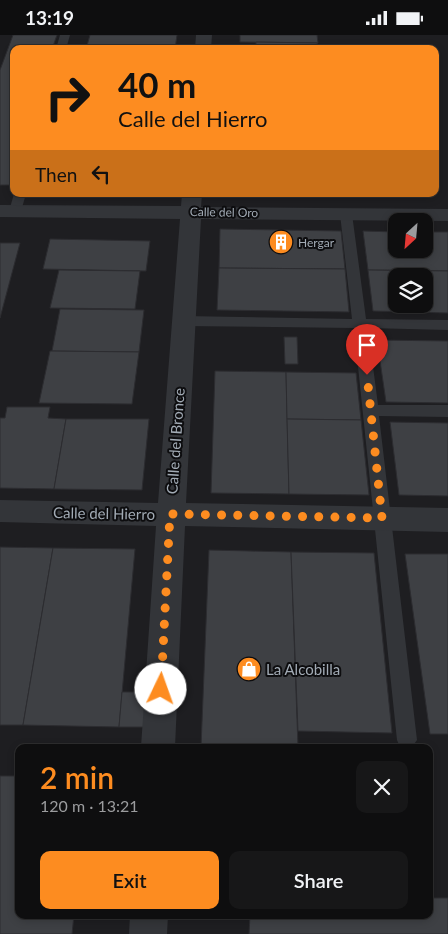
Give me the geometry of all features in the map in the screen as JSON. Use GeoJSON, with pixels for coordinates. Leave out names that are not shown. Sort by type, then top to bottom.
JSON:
{"type":"FeatureCollection","features":[{"type":"Feature","properties":{"kind":"street","name":"Calle del Oro"},"geometry":{"type":"LineString","coordinates":[[12,205],[192,203],[346,214],[448,215]]}},
{"type":"Feature","properties":{"kind":"street","name":"Calle del Bronce"},"geometry":{"type":"LineString","coordinates":[[158,744],[170,514],[192,203]]}},
{"type":"Feature","properties":{"kind":"street","name":"Calle del Hierro"},"geometry":{"type":"LineString","coordinates":[[0,511],[448,520]]}},
{"type":"Feature","properties":{"kind":"street"},"geometry":{"type":"LineString","coordinates":[[148,934],[149,919]]}},
{"type":"Feature","properties":{"kind":"lane"},"geometry":{"type":"LineString","coordinates":[[346,214],[371,410],[407,740]]}},
{"type":"Feature","properties":{"kind":"lane"},"geometry":{"type":"LineString","coordinates":[[183,321],[448,325]]}},
{"type":"Feature","properties":{"kind":"lane"},"geometry":{"type":"LineString","coordinates":[[371,410],[448,411]]}},
{"type":"Feature","properties":{"kind":"shaded area"},"geometry":{"type":"Polygon","coordinates":[[[0,35],[448,35],[448,934],[0,934],[0,35]]]}},
{"type":"Feature","properties":{"kind":"building"},"geometry":{"type":"Polygon","coordinates":[[[13,35],[57,35],[53,45],[10,45],[10,185],[0,185],[0,70],[13,35]]]}},
{"type":"Feature","properties":{"kind":"building"},"geometry":{"type":"Polygon","coordinates":[[[90,35],[177,35],[176,45],[87,45],[90,35]]]}},
{"type":"Feature","properties":{"kind":"building"},"geometry":{"type":"Polygon","coordinates":[[[240,35],[317,35],[318,43],[240,42],[240,35]]]}},
{"type":"Feature","properties":{"kind":"building"},"geometry":{"type":"Polygon","coordinates":[[[256,42],[317,43],[317,45],[256,45],[256,42]]]}},
{"type":"Feature","properties":{"kind":"building","name":"Hergar"},"geometry":{"type":"Polygon","coordinates":[[[220,229],[341,231],[345,269],[219,268],[220,229]]]}},
{"type":"Feature","properties":{"kind":"building"},"geometry":{"type":"Polygon","coordinates":[[[363,231],[388,232],[388,258],[433,258],[433,232],[448,232],[448,271],[433,271],[433,268],[368,270],[363,231]]]}},
{"type":"Feature","properties":{"kind":"building"},"geometry":{"type":"Polygon","coordinates":[[[50,239],[150,241],[146,271],[43,269],[50,239]]]}},
{"type":"Feature","properties":{"kind":"building"},"geometry":{"type":"Polygon","coordinates":[[[0,243],[20,243],[0,318],[0,243]]]}},
{"type":"Feature","properties":{"kind":"building"},"geometry":{"type":"Polygon","coordinates":[[[219,268],[345,269],[349,312],[217,310],[219,268]]]}},
{"type":"Feature","properties":{"kind":"building"},"geometry":{"type":"Polygon","coordinates":[[[59,270],[140,271],[135,309],[50,308],[59,270]]]}},
{"type":"Feature","properties":{"kind":"building"},"geometry":{"type":"Polygon","coordinates":[[[368,270],[388,270],[388,311],[373,311],[368,270]]]}},
{"type":"Feature","properties":{"kind":"building"},"geometry":{"type":"Polygon","coordinates":[[[433,271],[448,271],[448,313],[433,313],[433,271]]]}},
{"type":"Feature","properties":{"kind":"building"},"geometry":{"type":"Polygon","coordinates":[[[60,309],[144,310],[139,352],[52,351],[60,309]]]}},
{"type":"Feature","properties":{"kind":"building"},"geometry":{"type":"Polygon","coordinates":[[[284,337],[297,337],[298,364],[285,364],[284,337]]]}},
{"type":"Feature","properties":{"kind":"building"},"geometry":{"type":"Polygon","coordinates":[[[377,340],[448,341],[448,403],[386,402],[377,340]]]}},
{"type":"Feature","properties":{"kind":"building"},"geometry":{"type":"Polygon","coordinates":[[[50,351],[139,352],[132,404],[39,403],[50,351]]]}},
{"type":"Feature","properties":{"kind":"building"},"geometry":{"type":"Polygon","coordinates":[[[215,371],[286,372],[289,494],[211,493],[215,371]]]}},
{"type":"Feature","properties":{"kind":"building"},"geometry":{"type":"Polygon","coordinates":[[[286,372],[356,373],[361,420],[287,419],[286,372]]]}},
{"type":"Feature","properties":{"kind":"building"},"geometry":{"type":"Polygon","coordinates":[[[7,407],[50,407],[48,418],[66,419],[54,489],[0,488],[0,418],[5,418],[7,407]]]}},
{"type":"Feature","properties":{"kind":"building"},"geometry":{"type":"Polygon","coordinates":[[[66,419],[149,419],[142,490],[54,489],[66,419]]]}},
{"type":"Feature","properties":{"kind":"building"},"geometry":{"type":"Polygon","coordinates":[[[287,419],[361,420],[369,495],[289,494],[287,419]]]}},
{"type":"Feature","properties":{"kind":"building"},"geometry":{"type":"Polygon","coordinates":[[[390,422],[448,423],[448,496],[399,495],[390,422]]]}},
{"type":"Feature","properties":{"kind":"building"},"geometry":{"type":"Polygon","coordinates":[[[0,547],[53,548],[23,725],[0,725],[0,547]]]}},
{"type":"Feature","properties":{"kind":"building"},"geometry":{"type":"Polygon","coordinates":[[[53,548],[135,549],[119,727],[23,725],[53,548]]]}},
{"type":"Feature","properties":{"kind":"building","name":"La Alcobilla"},"geometry":{"type":"Polygon","coordinates":[[[209,550],[291,552],[298,744],[201,744],[209,550]]]}},
{"type":"Feature","properties":{"kind":"building"},"geometry":{"type":"Polygon","coordinates":[[[291,552],[374,553],[392,733],[298,731],[291,552]]]}},
{"type":"Feature","properties":{"kind":"building"},"geometry":{"type":"Polygon","coordinates":[[[405,554],[448,554],[448,734],[430,734],[405,554]]]}},
{"type":"Feature","properties":{"kind":"building"},"geometry":{"type":"Polygon","coordinates":[[[122,692],[147,692],[145,727],[119,727],[122,692]]]}},
{"type":"Feature","properties":{"kind":"building"},"geometry":{"type":"Polygon","coordinates":[[[0,776],[15,776],[15,919],[74,919],[72,934],[0,934],[0,776]]]}},
{"type":"Feature","properties":{"kind":"building"},"geometry":{"type":"Polygon","coordinates":[[[433,898],[448,898],[448,934],[249,934],[250,919],[433,919],[433,898]]]}},
{"type":"Feature","properties":{"kind":"place","name":"Hergar"},"geometry":{"type":"Point","coordinates":[281,242]}},
{"type":"Feature","properties":{"kind":"place","name":"La Alcobilla"},"geometry":{"type":"Point","coordinates":[249,669]}},
{"type":"Feature","properties":{"kind":"route"},"geometry":{"type":"LineString","coordinates":[[161,689],[170,514],[382,518],[367,375]]}}]}
